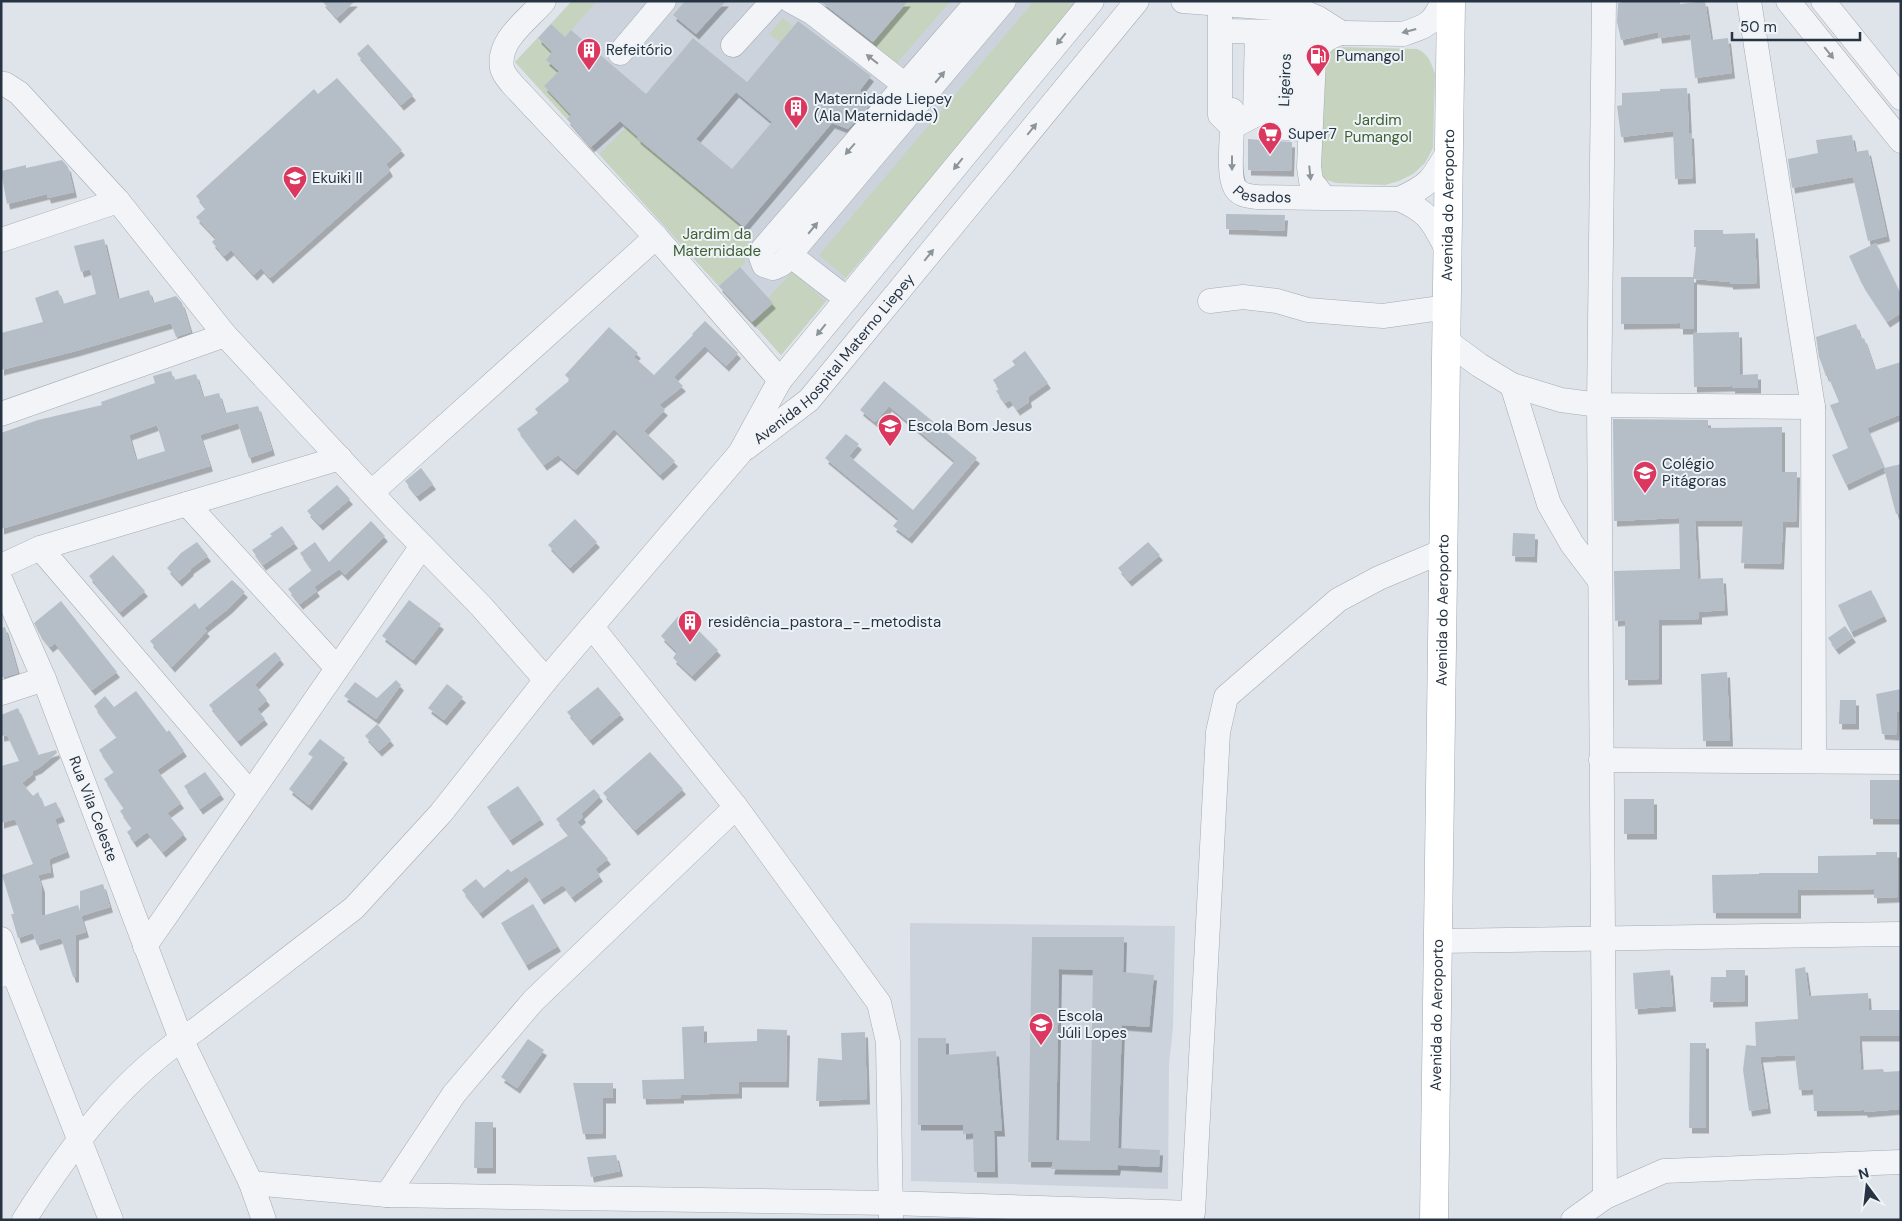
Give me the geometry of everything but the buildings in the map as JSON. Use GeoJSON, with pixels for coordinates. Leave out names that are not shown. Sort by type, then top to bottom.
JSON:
{"type":"FeatureCollection","features":[{"type":"Feature","properties":{"kind":"main road","name":"Avenida do Aeroporto"},"geometry":{"type":"LineString","coordinates":[[1434,1220],[1443,551],[1448,342],[1451,1]]}},
{"type":"Feature","properties":{"kind":"street"},"geometry":{"type":"LineString","coordinates":[[544,1],[510,37],[502,53],[502,70],[512,84],[656,237],[780,380]]}},
{"type":"Feature","properties":{"kind":"street"},"geometry":{"type":"LineString","coordinates":[[620,53],[664,1]]}},
{"type":"Feature","properties":{"kind":"street"},"geometry":{"type":"LineString","coordinates":[[733,45],[773,1]]}},
{"type":"Feature","properties":{"kind":"street"},"geometry":{"type":"LineString","coordinates":[[791,1],[813,13],[905,85]]}},
{"type":"Feature","properties":{"kind":"street"},"geometry":{"type":"LineString","coordinates":[[978,1],[763,249],[761,257],[764,265],[773,268],[782,264],[1004,1]]}},
{"type":"Feature","properties":{"kind":"street","name":"Avenida Hospital Materno Liepey"},"geometry":{"type":"LineString","coordinates":[[740,454],[780,380],[1092,1]]}},
{"type":"Feature","properties":{"kind":"street"},"geometry":{"type":"LineString","coordinates":[[1133,7],[1150,1]]}},
{"type":"Feature","properties":{"kind":"street"},"geometry":{"type":"LineString","coordinates":[[1193,2],[1260,30],[1403,34],[1423,27],[1436,17],[1443,1]]}},
{"type":"Feature","properties":{"kind":"street"},"geometry":{"type":"LineString","coordinates":[[1604,1],[1599,405],[1605,1197]]}},
{"type":"Feature","properties":{"kind":"street"},"geometry":{"type":"LineString","coordinates":[[1749,1],[1813,408],[1814,761]]}},
{"type":"Feature","properties":{"kind":"street"},"geometry":{"type":"LineString","coordinates":[[1788,1],[1901,141]]}},
{"type":"Feature","properties":{"kind":"street"},"geometry":{"type":"LineString","coordinates":[[1823,1],[1901,98]]}},
{"type":"Feature","properties":{"kind":"street"},"geometry":{"type":"LineString","coordinates":[[1193,2],[1299,10],[1318,18],[1341,33]]}},
{"type":"Feature","properties":{"kind":"street","name":"Avenida Hospital Materno Liepey"},"geometry":{"type":"LineString","coordinates":[[740,454],[809,400],[1133,7]]}},
{"type":"Feature","properties":{"kind":"street"},"geometry":{"type":"LineString","coordinates":[[1260,30],[1255,115],[1238,124],[1220,115],[1260,30]]}},
{"type":"Feature","properties":{"kind":"street","name":"Ligeiros"},"geometry":{"type":"LineString","coordinates":[[1260,30],[1292,131]]}},
{"type":"Feature","properties":{"kind":"street"},"geometry":{"type":"LineString","coordinates":[[1324,198],[1311,182],[1309,167],[1292,131],[1320,44],[1330,37],[1341,33]]}},
{"type":"Feature","properties":{"kind":"street"},"geometry":{"type":"LineString","coordinates":[[1,84],[6,84],[19,94],[118,201],[225,335],[422,546],[481,606],[546,680]]}},
{"type":"Feature","properties":{"kind":"street","name":"Pesados"},"geometry":{"type":"LineString","coordinates":[[1238,124],[1232,182],[1237,191],[1244,195],[1257,197],[1398,199]]}},
{"type":"Feature","properties":{"kind":"street"},"geometry":{"type":"LineString","coordinates":[[1398,199],[1419,190],[1433,179],[1449,150]]}},
{"type":"Feature","properties":{"kind":"street"},"geometry":{"type":"LineString","coordinates":[[1398,199],[1417,207],[1432,220],[1448,251]]}},
{"type":"Feature","properties":{"kind":"street"},"geometry":{"type":"LineString","coordinates":[[1,240],[118,201]]}},
{"type":"Feature","properties":{"kind":"street"},"geometry":{"type":"LineString","coordinates":[[372,492],[656,237]]}},
{"type":"Feature","properties":{"kind":"street"},"geometry":{"type":"LineString","coordinates":[[790,254],[847,299]]}},
{"type":"Feature","properties":{"kind":"street"},"geometry":{"type":"LineString","coordinates":[[1210,301],[1243,297],[1277,301],[1308,310],[1384,316],[1448,307]]}},
{"type":"Feature","properties":{"kind":"street"},"geometry":{"type":"LineString","coordinates":[[1,414],[225,335]]}},
{"type":"Feature","properties":{"kind":"street"},"geometry":{"type":"LineString","coordinates":[[1448,342],[1479,365],[1512,385],[1561,400],[1599,405],[1813,408]]}},
{"type":"Feature","properties":{"kind":"street"},"geometry":{"type":"LineString","coordinates":[[1512,385],[1549,504],[1572,544],[1600,581]]}},
{"type":"Feature","properties":{"kind":"street"},"geometry":{"type":"LineString","coordinates":[[24,1220],[79,1141],[128,1084],[181,1040],[354,908],[441,813],[546,680],[740,454]]}},
{"type":"Feature","properties":{"kind":"street"},"geometry":{"type":"LineString","coordinates":[[1,566],[40,548],[340,458]]}},
{"type":"Feature","properties":{"kind":"street"},"geometry":{"type":"LineString","coordinates":[[187,504],[337,668]]}},
{"type":"Feature","properties":{"kind":"street"},"geometry":{"type":"LineString","coordinates":[[144,946],[422,546]]}},
{"type":"Feature","properties":{"kind":"street"},"geometry":{"type":"LineString","coordinates":[[40,548],[250,793]]}},
{"type":"Feature","properties":{"kind":"street"},"geometry":{"type":"LineString","coordinates":[[251,1182],[387,1195],[662,1210],[1193,1213],[1218,732],[1226,697],[1338,600],[1379,578],[1443,551]]}},
{"type":"Feature","properties":{"kind":"street","name":"Rua Vila Celeste"},"geometry":{"type":"LineString","coordinates":[[1,581],[44,679],[181,1040],[251,1182],[264,1220]]}},
{"type":"Feature","properties":{"kind":"street"},"geometry":{"type":"LineString","coordinates":[[592,627],[736,807],[879,1003],[888,1042],[891,1211]]}},
{"type":"Feature","properties":{"kind":"street"},"geometry":{"type":"LineString","coordinates":[[1,693],[44,679]]}},
{"type":"Feature","properties":{"kind":"street"},"geometry":{"type":"LineString","coordinates":[[1601,760],[1901,762]]}},
{"type":"Feature","properties":{"kind":"street"},"geometry":{"type":"LineString","coordinates":[[387,1195],[454,1094],[533,1001],[736,807]]}},
{"type":"Feature","properties":{"kind":"street"},"geometry":{"type":"LineString","coordinates":[[1438,941],[1901,934]]}},
{"type":"Feature","properties":{"kind":"street"},"geometry":{"type":"LineString","coordinates":[[1,939],[7,973],[111,1220]]}},
{"type":"Feature","properties":{"kind":"street"},"geometry":{"type":"LineString","coordinates":[[1573,1220],[1605,1197],[1664,1171],[1901,1162]]}},
{"type":"Feature","properties":{"kind":"shaded area"},"geometry":{"type":"Polygon","coordinates":[[[572,1],[1081,1],[781,355],[515,62],[572,1]]]}},
{"type":"Feature","properties":{"kind":"shaded area","name":"Escola Júli Lopes"},"geometry":{"type":"Polygon","coordinates":[[[910,923],[1175,926],[1173,1028],[1169,1063],[1168,1189],[911,1181],[910,923]]]}},
{"type":"Feature","properties":{"kind":"green space"},"geometry":{"type":"Polygon","coordinates":[[[572,1],[597,1],[565,37],[551,24],[572,1]]]}},
{"type":"Feature","properties":{"kind":"green space"},"geometry":{"type":"Polygon","coordinates":[[[908,1],[951,1],[895,65],[871,45],[908,1]]]}},
{"type":"Feature","properties":{"kind":"green space"},"geometry":{"type":"Polygon","coordinates":[[[1034,1],[1081,1],[846,278],[819,255],[1034,1]]]}},
{"type":"Feature","properties":{"kind":"green space"},"geometry":{"type":"Polygon","coordinates":[[[783,18],[793,26],[780,43],[769,34],[783,18]]]}},
{"type":"Feature","properties":{"kind":"green space"},"geometry":{"type":"Polygon","coordinates":[[[538,38],[552,52],[546,60],[591,97],[567,119],[515,62],[538,38]]]}},
{"type":"Feature","properties":{"kind":"green space","name":"Jardim Pumangol"},"geometry":{"type":"Polygon","coordinates":[[[1343,47],[1417,49],[1427,56],[1431,63],[1435,74],[1433,148],[1425,163],[1413,174],[1399,181],[1385,185],[1336,183],[1320,175],[1326,57],[1332,50],[1343,47]]]}},
{"type":"Feature","properties":{"kind":"green space","name":"Jardim da Maternidade"},"geometry":{"type":"Polygon","coordinates":[[[704,59],[637,138],[754,236],[746,248],[745,263],[719,286],[599,154],[639,115],[704,59]]]}},
{"type":"Feature","properties":{"kind":"green space"},"geometry":{"type":"Polygon","coordinates":[[[792,272],[826,301],[781,355],[752,322],[773,303],[768,298],[792,272]]]}},
{"type":"Feature","properties":{"kind":"place","name":"Refeitório"},"geometry":{"type":"Point","coordinates":[589,71]}},
{"type":"Feature","properties":{"kind":"place","name":"Pumangol"},"geometry":{"type":"Point","coordinates":[1318,77]}},
{"type":"Feature","properties":{"kind":"place","name":"Maternidade Liepey (Ala Maternidade)"},"geometry":{"type":"Point","coordinates":[796,129]}},
{"type":"Feature","properties":{"kind":"place","name":"Super7"},"geometry":{"type":"Point","coordinates":[1270,155]}},
{"type":"Feature","properties":{"kind":"place","name":"Ekuiki II"},"geometry":{"type":"Point","coordinates":[295,199]}},
{"type":"Feature","properties":{"kind":"place","name":"Escola Bom Jesus"},"geometry":{"type":"Point","coordinates":[890,447]}},
{"type":"Feature","properties":{"kind":"place","name":"Colégio Pitágoras"},"geometry":{"type":"Point","coordinates":[1645,494]}},
{"type":"Feature","properties":{"kind":"place","name":"residência_pastora_-_metodista"},"geometry":{"type":"Point","coordinates":[690,643]}},
{"type":"Feature","properties":{"kind":"place","name":"Escola Júli Lopes"},"geometry":{"type":"Point","coordinates":[1041,1046]}}]}
